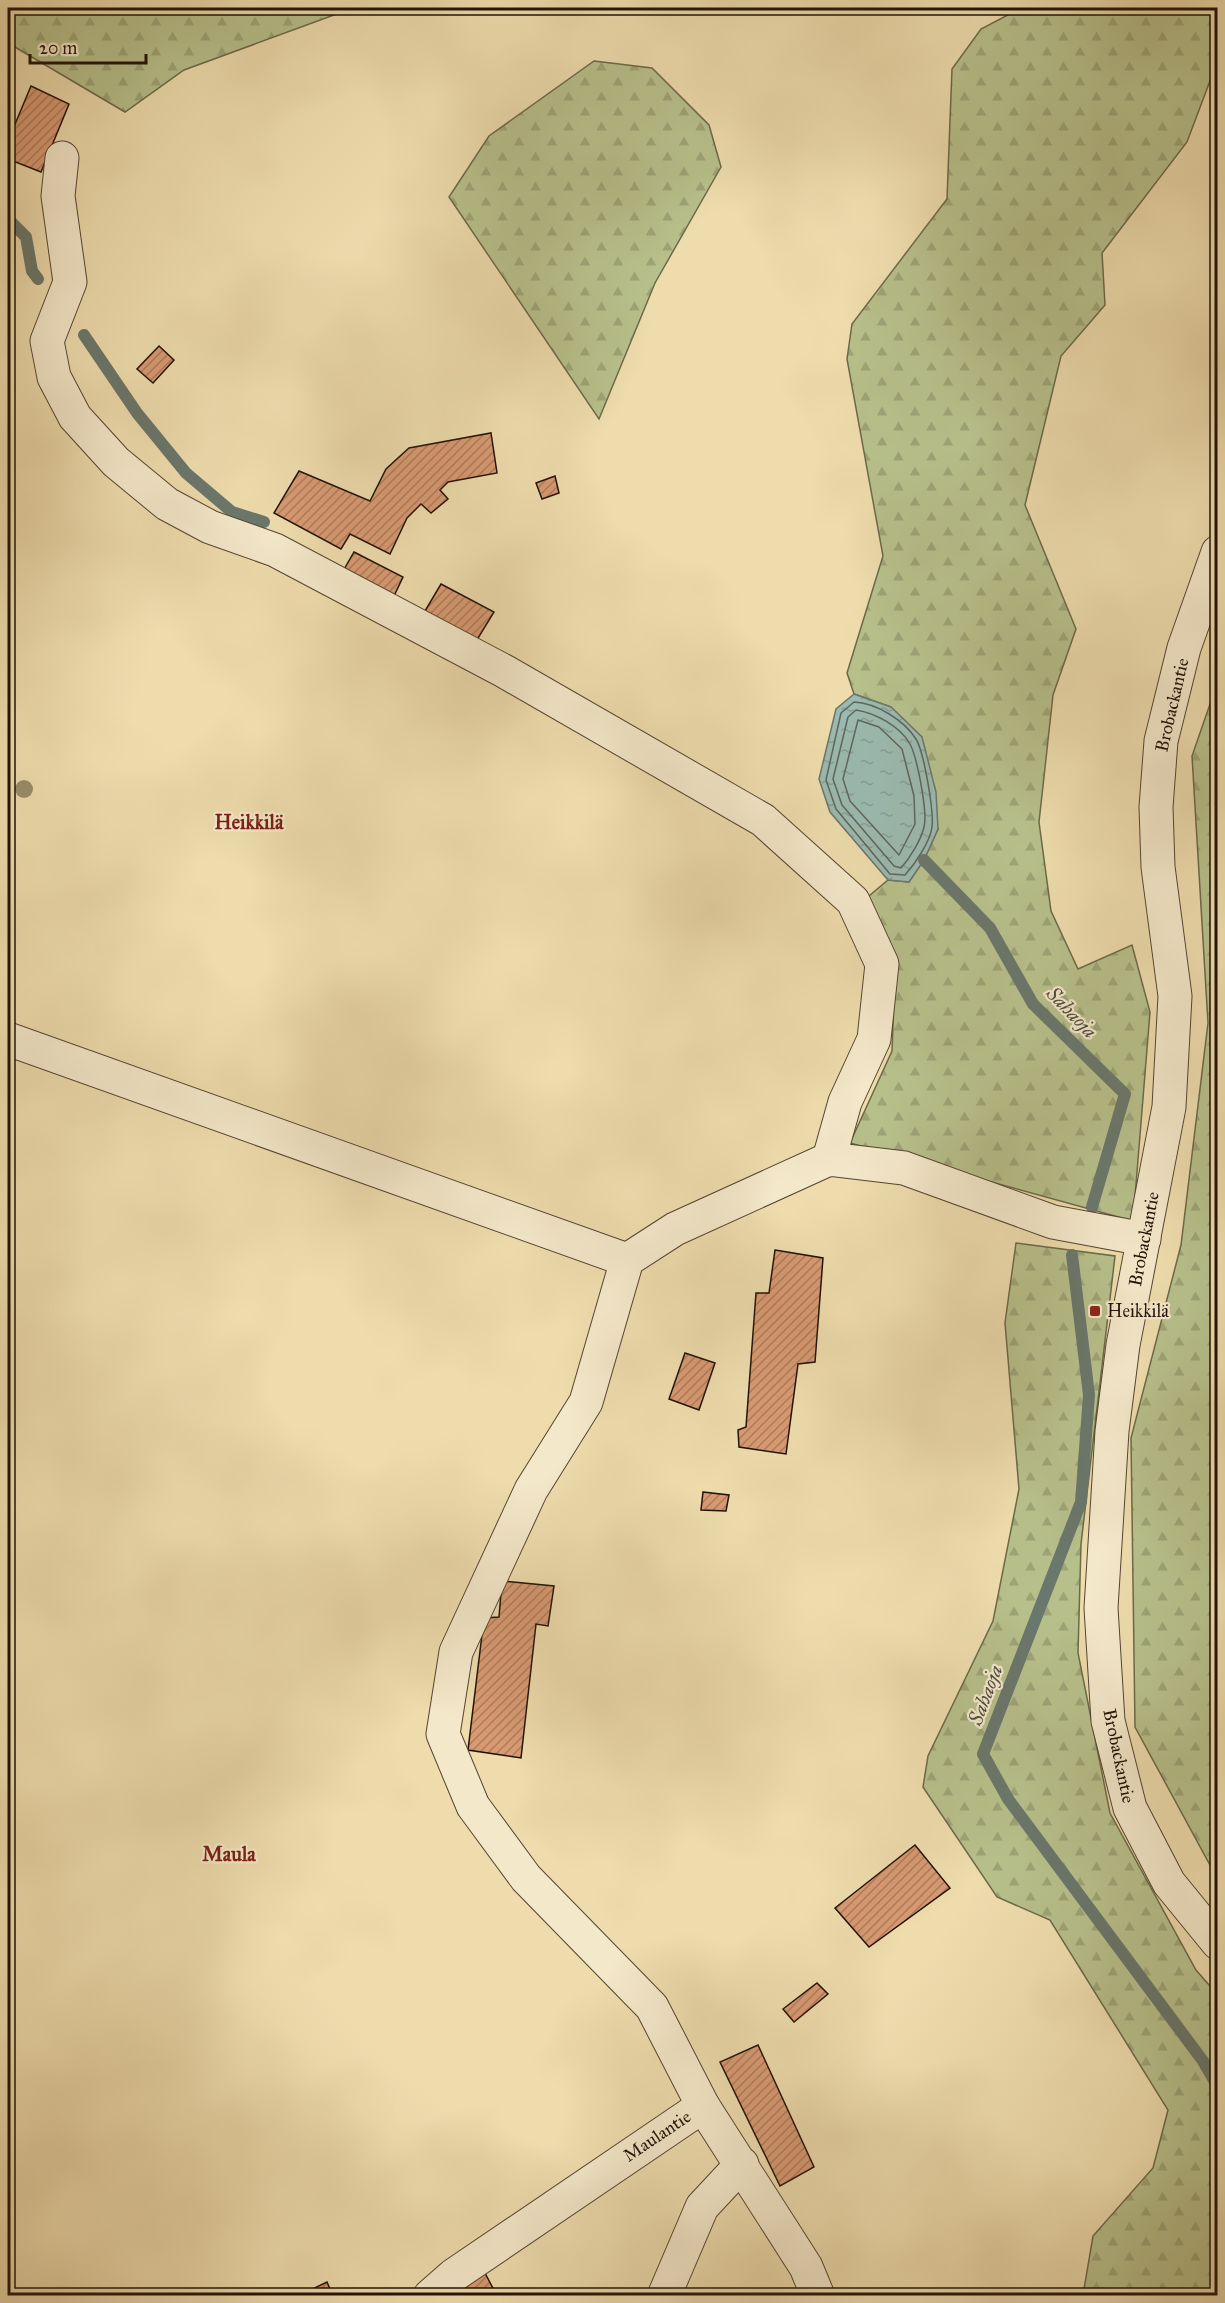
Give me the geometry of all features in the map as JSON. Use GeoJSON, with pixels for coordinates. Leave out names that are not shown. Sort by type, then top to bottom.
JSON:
{"type":"FeatureCollection","features":[{"type":"Feature","properties":{"kind":"street"},"geometry":{"type":"LineString","coordinates":[[62,158],[58,196],[70,282],[48,341],[52,368],[54,378],[75,417],[116,462],[167,504],[210,527],[275,550],[473,654],[763,820],[853,901],[882,964],[874,1039],[845,1102],[829,1159]]}},
{"type":"Feature","properties":{"kind":"street","name":"Brobackantie"},"geometry":{"type":"LineString","coordinates":[[1218,552],[1184,648],[1161,741],[1156,807],[1158,867],[1175,996],[1169,1107],[1123,1345],[1112,1431],[1101,1608],[1108,1721],[1130,1808],[1169,1883],[1218,1942]]}},
{"type":"Feature","properties":{"kind":"street"},"geometry":{"type":"LineString","coordinates":[[8,1039],[627,1260]]}},
{"type":"Feature","properties":{"kind":"street"},"geometry":{"type":"LineString","coordinates":[[703,2106],[652,2007],[526,1878],[473,1806],[443,1734],[456,1652],[531,1490],[586,1402],[627,1260],[675,1229],[829,1159],[904,1168],[1053,1222],[1144,1239]]}},
{"type":"Feature","properties":{"kind":"street","name":"Maulantie"},"geometry":{"type":"LineString","coordinates":[[430,2295],[454,2276],[703,2106],[806,2267],[819,2295]]}},
{"type":"Feature","properties":{"kind":"street"},"geometry":{"type":"LineString","coordinates":[[664,2295],[702,2207],[742,2164]]}},
{"type":"Feature","properties":{"kind":"green space"},"geometry":{"type":"Polygon","coordinates":[[[19,8],[353,8],[184,70],[125,112],[8,43],[8,14],[19,8]]]}},
{"type":"Feature","properties":{"kind":"green space"},"geometry":{"type":"Polygon","coordinates":[[[1021,8],[1217,8],[1217,70],[1213,73],[1187,142],[1102,253],[1105,305],[1061,356],[1025,505],[1076,629],[1053,695],[1039,822],[1051,911],[1078,969],[1132,945],[1150,1012],[1133,1221],[850,1143],[892,1051],[895,971],[863,901],[888,880],[909,882],[924,860],[938,829],[891,707],[854,694],[847,673],[883,556],[847,359],[852,324],[947,199],[952,69],[981,29],[1021,8]]]}},
{"type":"Feature","properties":{"kind":"green space"},"geometry":{"type":"Polygon","coordinates":[[[594,61],[652,68],[709,125],[721,167],[655,283],[599,419],[449,197],[489,136],[594,61]]]}},
{"type":"Feature","properties":{"kind":"green space"},"geometry":{"type":"Polygon","coordinates":[[[1217,684],[1217,1878],[1135,1727],[1131,1438],[1181,1245],[1208,1023],[1192,756],[1217,684]]]}},
{"type":"Feature","properties":{"kind":"green space"},"geometry":{"type":"Polygon","coordinates":[[[1016,1243],[1115,1256],[1081,1544],[1078,1653],[1110,1813],[1196,1970],[1217,1994],[1217,2295],[1083,2295],[1093,2236],[1153,2168],[1168,2110],[1050,1920],[997,1897],[923,1787],[928,1756],[993,1621],[1019,1489],[1005,1323],[1016,1243]]]}},
{"type":"Feature","properties":{"kind":"water"},"geometry":{"type":"Polygon","coordinates":[[[854,694],[891,707],[922,737],[936,792],[938,829],[924,860],[909,882],[888,880],[830,812],[819,779],[836,709],[854,694]]]}},
{"type":"Feature","properties":{"kind":"building"},"geometry":{"type":"Polygon","coordinates":[[[31,86],[69,104],[41,172],[8,159],[8,141],[31,86]]]}},
{"type":"Feature","properties":{"kind":"building"},"geometry":{"type":"Polygon","coordinates":[[[159,346],[174,360],[153,383],[137,369],[159,346]]]}},
{"type":"Feature","properties":{"kind":"building"},"geometry":{"type":"Polygon","coordinates":[[[491,433],[497,473],[448,482],[440,490],[448,499],[431,513],[421,504],[407,518],[390,554],[350,534],[341,549],[274,513],[299,471],[370,501],[386,469],[409,448],[491,433]]]}},
{"type":"Feature","properties":{"kind":"building"},"geometry":{"type":"Polygon","coordinates":[[[555,476],[559,493],[542,499],[536,483],[555,476]]]}},
{"type":"Feature","properties":{"kind":"building"},"geometry":{"type":"Polygon","coordinates":[[[354,552],[403,577],[393,598],[342,573],[354,552]]]}},
{"type":"Feature","properties":{"kind":"building"},"geometry":{"type":"Polygon","coordinates":[[[441,584],[494,612],[475,643],[422,616],[441,584]]]}},
{"type":"Feature","properties":{"kind":"building"},"geometry":{"type":"Polygon","coordinates":[[[775,1250],[823,1258],[815,1362],[798,1364],[786,1454],[739,1447],[738,1430],[746,1427],[756,1293],[769,1293],[775,1250]]]}},
{"type":"Feature","properties":{"kind":"building"},"geometry":{"type":"Polygon","coordinates":[[[685,1353],[715,1363],[699,1410],[669,1399],[685,1353]]]}},
{"type":"Feature","properties":{"kind":"building"},"geometry":{"type":"Polygon","coordinates":[[[703,1492],[729,1495],[726,1511],[701,1510],[703,1492]]]}},
{"type":"Feature","properties":{"kind":"building"},"geometry":{"type":"Polygon","coordinates":[[[502,1581],[554,1586],[548,1626],[536,1624],[521,1758],[468,1750],[484,1618],[499,1617],[502,1581]]]}},
{"type":"Feature","properties":{"kind":"building"},"geometry":{"type":"Polygon","coordinates":[[[915,1845],[950,1888],[869,1947],[835,1908],[915,1845]]]}},
{"type":"Feature","properties":{"kind":"building"},"geometry":{"type":"Polygon","coordinates":[[[817,1983],[828,1994],[794,2022],[783,2009],[817,1983]]]}},
{"type":"Feature","properties":{"kind":"building"},"geometry":{"type":"Polygon","coordinates":[[[758,2045],[814,2167],[780,2186],[720,2062],[758,2045]]]}},
{"type":"Feature","properties":{"kind":"building"},"geometry":{"type":"Polygon","coordinates":[[[485,2273],[497,2296],[452,2296],[485,2273]]]}},
{"type":"Feature","properties":{"kind":"building"},"geometry":{"type":"Polygon","coordinates":[[[327,2282],[333,2296],[298,2296],[327,2282]]]}},
{"type":"Feature","properties":{"kind":"waterway"},"geometry":{"type":"LineString","coordinates":[[8,219],[26,237],[32,271],[38,279]]}},
{"type":"Feature","properties":{"kind":"waterway"},"geometry":{"type":"LineString","coordinates":[[84,335],[137,413],[186,473],[232,512],[264,522]]}},
{"type":"Feature","properties":{"kind":"waterway","name":"Sahaoja"},"geometry":{"type":"LineString","coordinates":[[924,860],[990,928],[1033,1004],[1125,1094],[1092,1207]]}},
{"type":"Feature","properties":{"kind":"waterway","name":"Sahaoja"},"geometry":{"type":"LineString","coordinates":[[1072,1255],[1089,1395],[1081,1502],[983,1754],[1008,1799],[1203,2061],[1218,2087]]}},
{"type":"Feature","properties":{"kind":"place","name":"Heikkilä"},"geometry":{"type":"Point","coordinates":[1095,1311]}},
{"type":"Feature","properties":{"kind":"district","name":"Heikkilä"},"geometry":{"type":"Point","coordinates":[249,822]}},
{"type":"Feature","properties":{"kind":"district","name":"Maula"},"geometry":{"type":"Point","coordinates":[229,1854]}}]}
